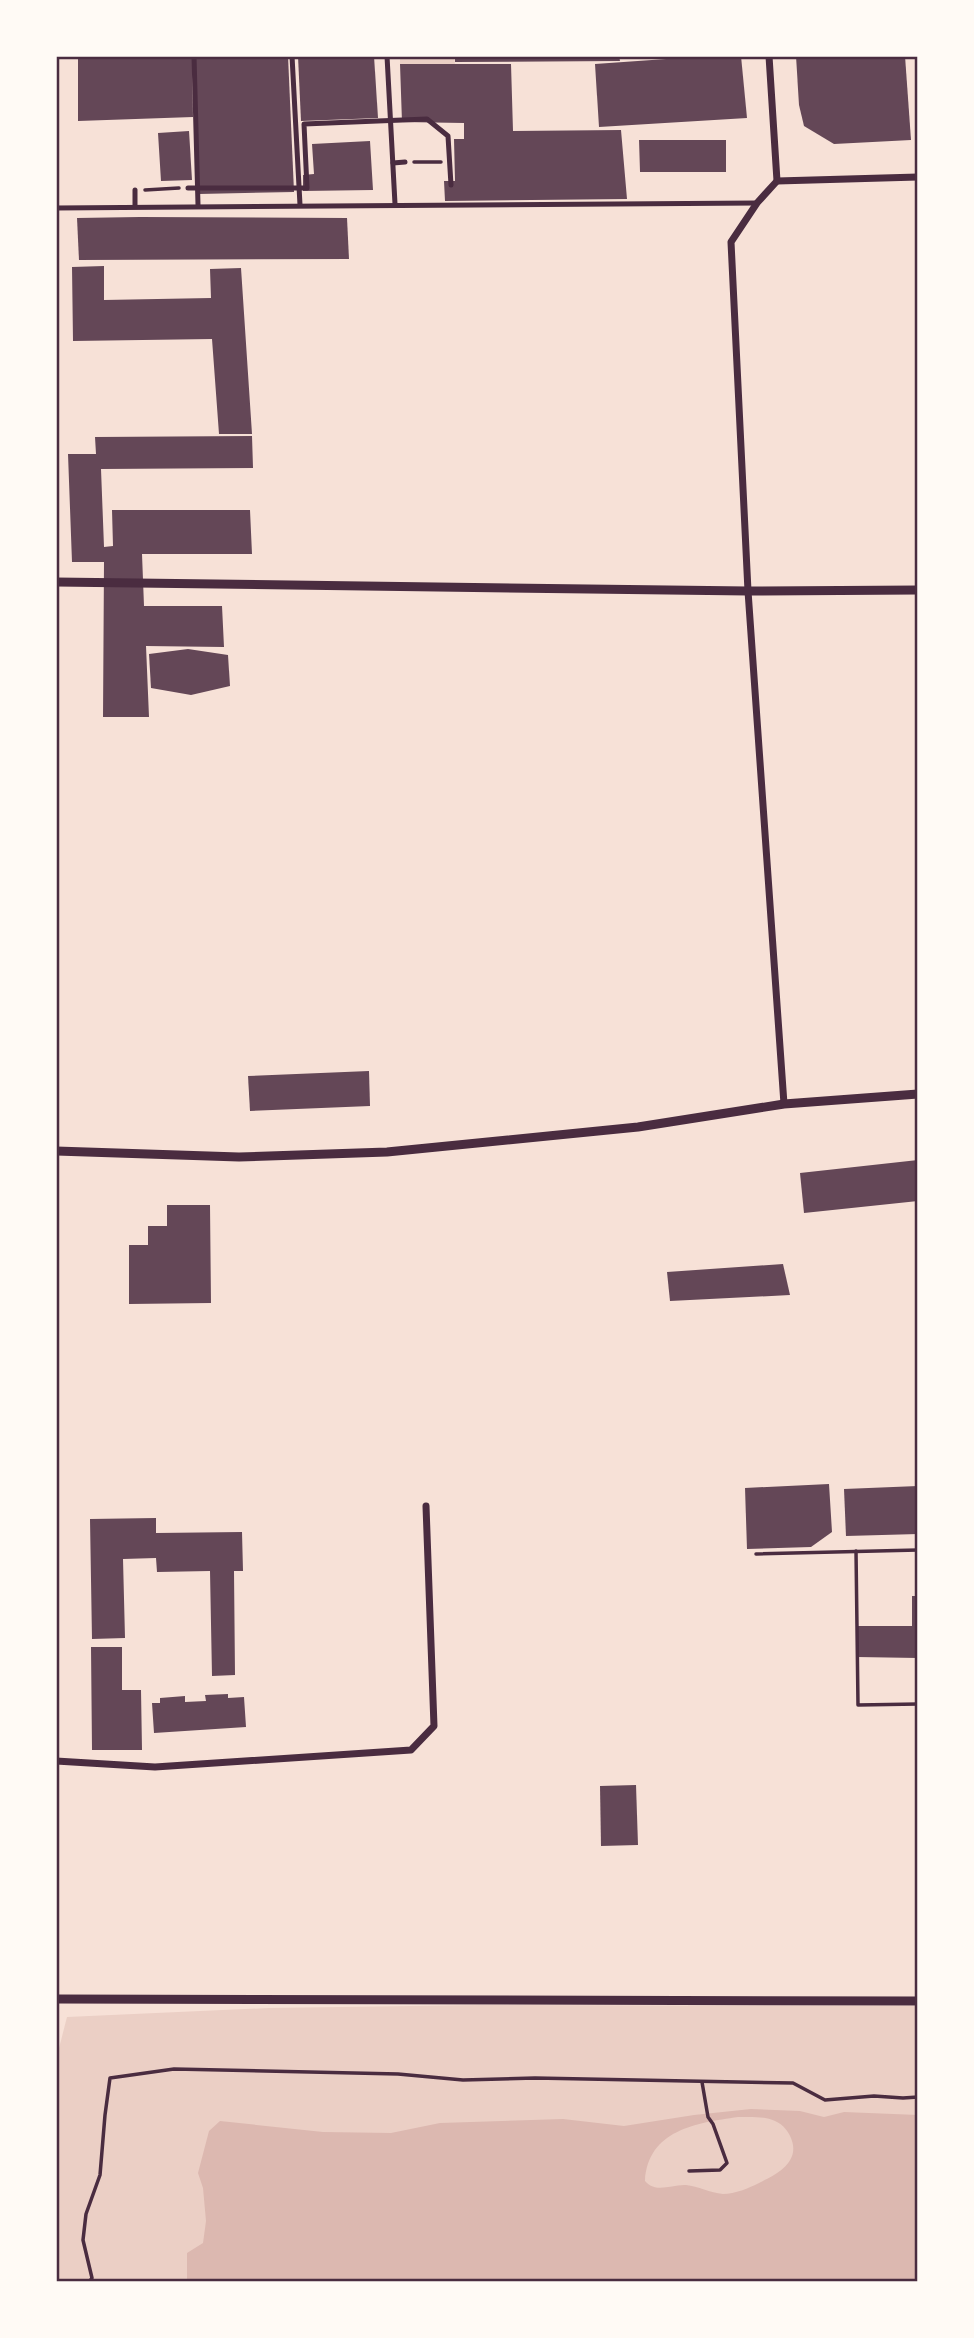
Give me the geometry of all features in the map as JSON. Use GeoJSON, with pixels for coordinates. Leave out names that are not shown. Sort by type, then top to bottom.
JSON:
{"type":"FeatureCollection","features":[{"type":"Feature","properties":{"kind":"street"},"geometry":{"type":"LineString","coordinates":[[194,56],[198,205]]}},
{"type":"Feature","properties":{"kind":"street"},"geometry":{"type":"LineString","coordinates":[[292,56],[300,205]]}},
{"type":"Feature","properties":{"kind":"street"},"geometry":{"type":"LineString","coordinates":[[387,56],[395,204]]}},
{"type":"Feature","properties":{"kind":"street"},"geometry":{"type":"LineString","coordinates":[[769,56],[777,181],[757,203],[732,242],[748,590],[784,1104]]}},
{"type":"Feature","properties":{"kind":"street"},"geometry":{"type":"LineString","coordinates":[[188,188],[307,188],[304,124],[427,119],[448,136],[446,162],[451,185]]}},
{"type":"Feature","properties":{"kind":"street"},"geometry":{"type":"LineString","coordinates":[[393,163],[405,162]]}},
{"type":"Feature","properties":{"kind":"street"},"geometry":{"type":"LineString","coordinates":[[777,181],[918,177]]}},
{"type":"Feature","properties":{"kind":"street"},"geometry":{"type":"LineString","coordinates":[[135,191],[135,206]]}},
{"type":"Feature","properties":{"kind":"street"},"geometry":{"type":"LineString","coordinates":[[56,208],[757,203]]}},
{"type":"Feature","properties":{"kind":"street"},"geometry":{"type":"LineString","coordinates":[[56,582],[918,590]]}},
{"type":"Feature","properties":{"kind":"street"},"geometry":{"type":"LineString","coordinates":[[56,1151],[239,1157],[387,1152],[638,1127],[784,1104],[918,1094]]}},
{"type":"Feature","properties":{"kind":"street"},"geometry":{"type":"LineString","coordinates":[[56,1761],[155,1767],[411,1750],[434,1726],[426,1506]]}},
{"type":"Feature","properties":{"kind":"street"},"geometry":{"type":"LineString","coordinates":[[56,1999],[918,2001]]}},
{"type":"Feature","properties":{"kind":"path"},"geometry":{"type":"LineString","coordinates":[[405,162],[446,162]]}},
{"type":"Feature","properties":{"kind":"path"},"geometry":{"type":"LineString","coordinates":[[135,191],[188,188]]}},
{"type":"Feature","properties":{"kind":"path"},"geometry":{"type":"LineString","coordinates":[[756,1554],[918,1550]]}},
{"type":"Feature","properties":{"kind":"path"},"geometry":{"type":"LineString","coordinates":[[856,1551],[858,1705],[918,1704]]}},
{"type":"Feature","properties":{"kind":"path"},"geometry":{"type":"LineString","coordinates":[[89,2282],[92,2278],[83,2240],[86,2214],[100,2175],[110,2078],[174,2069],[398,2074],[463,2080],[535,2078],[793,2083],[825,2100],[874,2096],[918,2097]]}},
{"type":"Feature","properties":{"kind":"path"},"geometry":{"type":"LineString","coordinates":[[689,2171],[720,2170],[727,2162],[708,2117],[702,2081]]}},
{"type":"Feature","properties":{"kind":"shaded area"},"geometry":{"type":"Polygon","coordinates":[[[400,56],[454,56],[455,64],[400,64],[400,56]]]}},
{"type":"Feature","properties":{"kind":"shaded area"},"geometry":{"type":"Polygon","coordinates":[[[482,2005],[918,2006],[918,2282],[56,2282],[56,2060],[67,2017],[269,2008],[482,2005]]]}},
{"type":"Feature","properties":{"kind":"shaded area"},"geometry":{"type":"Polygon","coordinates":[[[751,2109],[800,2111],[824,2117],[844,2112],[918,2115],[918,2282],[187,2282],[187,2253],[203,2243],[206,2221],[203,2188],[198,2173],[209,2131],[220,2121],[323,2132],[391,2133],[440,2123],[563,2119],[624,2126],[751,2109]],[[743,2117],[706,2122],[677,2132],[655,2150],[648,2164],[645,2181],[654,2187],[686,2185],[728,2194],[751,2187],[779,2172],[792,2156],[792,2141],[788,2132],[781,2124],[771,2119],[743,2117]]]}},
{"type":"Feature","properties":{"kind":"building"},"geometry":{"type":"Polygon","coordinates":[[[78,56],[192,56],[193,117],[78,121],[78,56]]]}},
{"type":"Feature","properties":{"kind":"building"},"geometry":{"type":"Polygon","coordinates":[[[195,56],[288,56],[294,192],[199,194],[195,56]]]}},
{"type":"Feature","properties":{"kind":"building"},"geometry":{"type":"Polygon","coordinates":[[[298,56],[374,56],[378,118],[301,121],[298,56]]]}},
{"type":"Feature","properties":{"kind":"building"},"geometry":{"type":"Polygon","coordinates":[[[455,56],[619,56],[620,61],[455,62],[455,56]]]}},
{"type":"Feature","properties":{"kind":"building"},"geometry":{"type":"Polygon","coordinates":[[[741,56],[747,118],[599,127],[595,64],[741,56]]]}},
{"type":"Feature","properties":{"kind":"building"},"geometry":{"type":"Polygon","coordinates":[[[796,56],[905,56],[911,140],[834,144],[804,126],[799,105],[796,56]]]}},
{"type":"Feature","properties":{"kind":"building"},"geometry":{"type":"Polygon","coordinates":[[[400,64],[511,64],[513,131],[621,130],[627,199],[445,201],[444,181],[455,181],[454,139],[464,139],[464,123],[402,122],[400,64]]]}},
{"type":"Feature","properties":{"kind":"building"},"geometry":{"type":"Polygon","coordinates":[[[189,131],[192,180],[161,181],[158,133],[189,131]]]}},
{"type":"Feature","properties":{"kind":"building"},"geometry":{"type":"Polygon","coordinates":[[[639,140],[726,140],[726,172],[640,172],[639,140]]]}},
{"type":"Feature","properties":{"kind":"building"},"geometry":{"type":"Polygon","coordinates":[[[370,141],[373,190],[303,191],[303,175],[314,174],[312,144],[370,141]]]}},
{"type":"Feature","properties":{"kind":"building"},"geometry":{"type":"Polygon","coordinates":[[[77,218],[347,218],[349,259],[79,260],[77,218]]]}},
{"type":"Feature","properties":{"kind":"building"},"geometry":{"type":"Polygon","coordinates":[[[104,266],[104,300],[211,298],[210,269],[241,268],[252,434],[219,434],[212,339],[73,341],[72,267],[104,266]]]}},
{"type":"Feature","properties":{"kind":"building"},"geometry":{"type":"Polygon","coordinates":[[[252,436],[253,468],[101,469],[104,547],[113,546],[112,510],[250,510],[252,554],[142,554],[144,606],[222,606],[224,647],[146,646],[149,717],[103,717],[104,562],[72,562],[68,454],[96,454],[95,437],[252,436]]]}},
{"type":"Feature","properties":{"kind":"building"},"geometry":{"type":"Polygon","coordinates":[[[188,649],[228,655],[230,686],[191,695],[151,688],[149,654],[188,649]]]}},
{"type":"Feature","properties":{"kind":"building"},"geometry":{"type":"Polygon","coordinates":[[[369,1071],[370,1106],[250,1111],[248,1076],[369,1071]]]}},
{"type":"Feature","properties":{"kind":"building"},"geometry":{"type":"Polygon","coordinates":[[[918,1160],[918,1201],[804,1213],[800,1173],[918,1160]]]}},
{"type":"Feature","properties":{"kind":"building"},"geometry":{"type":"Polygon","coordinates":[[[167,1205],[210,1205],[211,1303],[129,1304],[129,1245],[148,1245],[148,1226],[167,1226],[167,1205]]]}},
{"type":"Feature","properties":{"kind":"building"},"geometry":{"type":"Polygon","coordinates":[[[783,1264],[790,1295],[670,1301],[667,1272],[783,1264]]]}},
{"type":"Feature","properties":{"kind":"building"},"geometry":{"type":"Polygon","coordinates":[[[829,1484],[832,1532],[811,1547],[747,1549],[745,1488],[829,1484]]]}},
{"type":"Feature","properties":{"kind":"building"},"geometry":{"type":"Polygon","coordinates":[[[918,1486],[918,1534],[846,1536],[844,1489],[918,1486]]]}},
{"type":"Feature","properties":{"kind":"building"},"geometry":{"type":"Polygon","coordinates":[[[156,1518],[156,1533],[242,1532],[243,1571],[234,1571],[235,1675],[212,1676],[210,1571],[157,1572],[156,1558],[123,1559],[125,1638],[92,1639],[90,1519],[156,1518]]]}},
{"type":"Feature","properties":{"kind":"building"},"geometry":{"type":"Polygon","coordinates":[[[912,1596],[918,1596],[918,1658],[857,1657],[857,1626],[912,1626],[912,1596]]]}},
{"type":"Feature","properties":{"kind":"building"},"geometry":{"type":"Polygon","coordinates":[[[91,1647],[122,1647],[122,1690],[141,1690],[142,1750],[92,1750],[91,1647]]]}},
{"type":"Feature","properties":{"kind":"building"},"geometry":{"type":"Polygon","coordinates":[[[228,1694],[228,1698],[244,1697],[246,1727],[154,1733],[152,1703],[160,1703],[160,1698],[185,1696],[185,1702],[206,1701],[205,1695],[228,1694]]]}},
{"type":"Feature","properties":{"kind":"building"},"geometry":{"type":"Polygon","coordinates":[[[636,1785],[638,1845],[601,1846],[600,1786],[636,1785]]]}}]}
